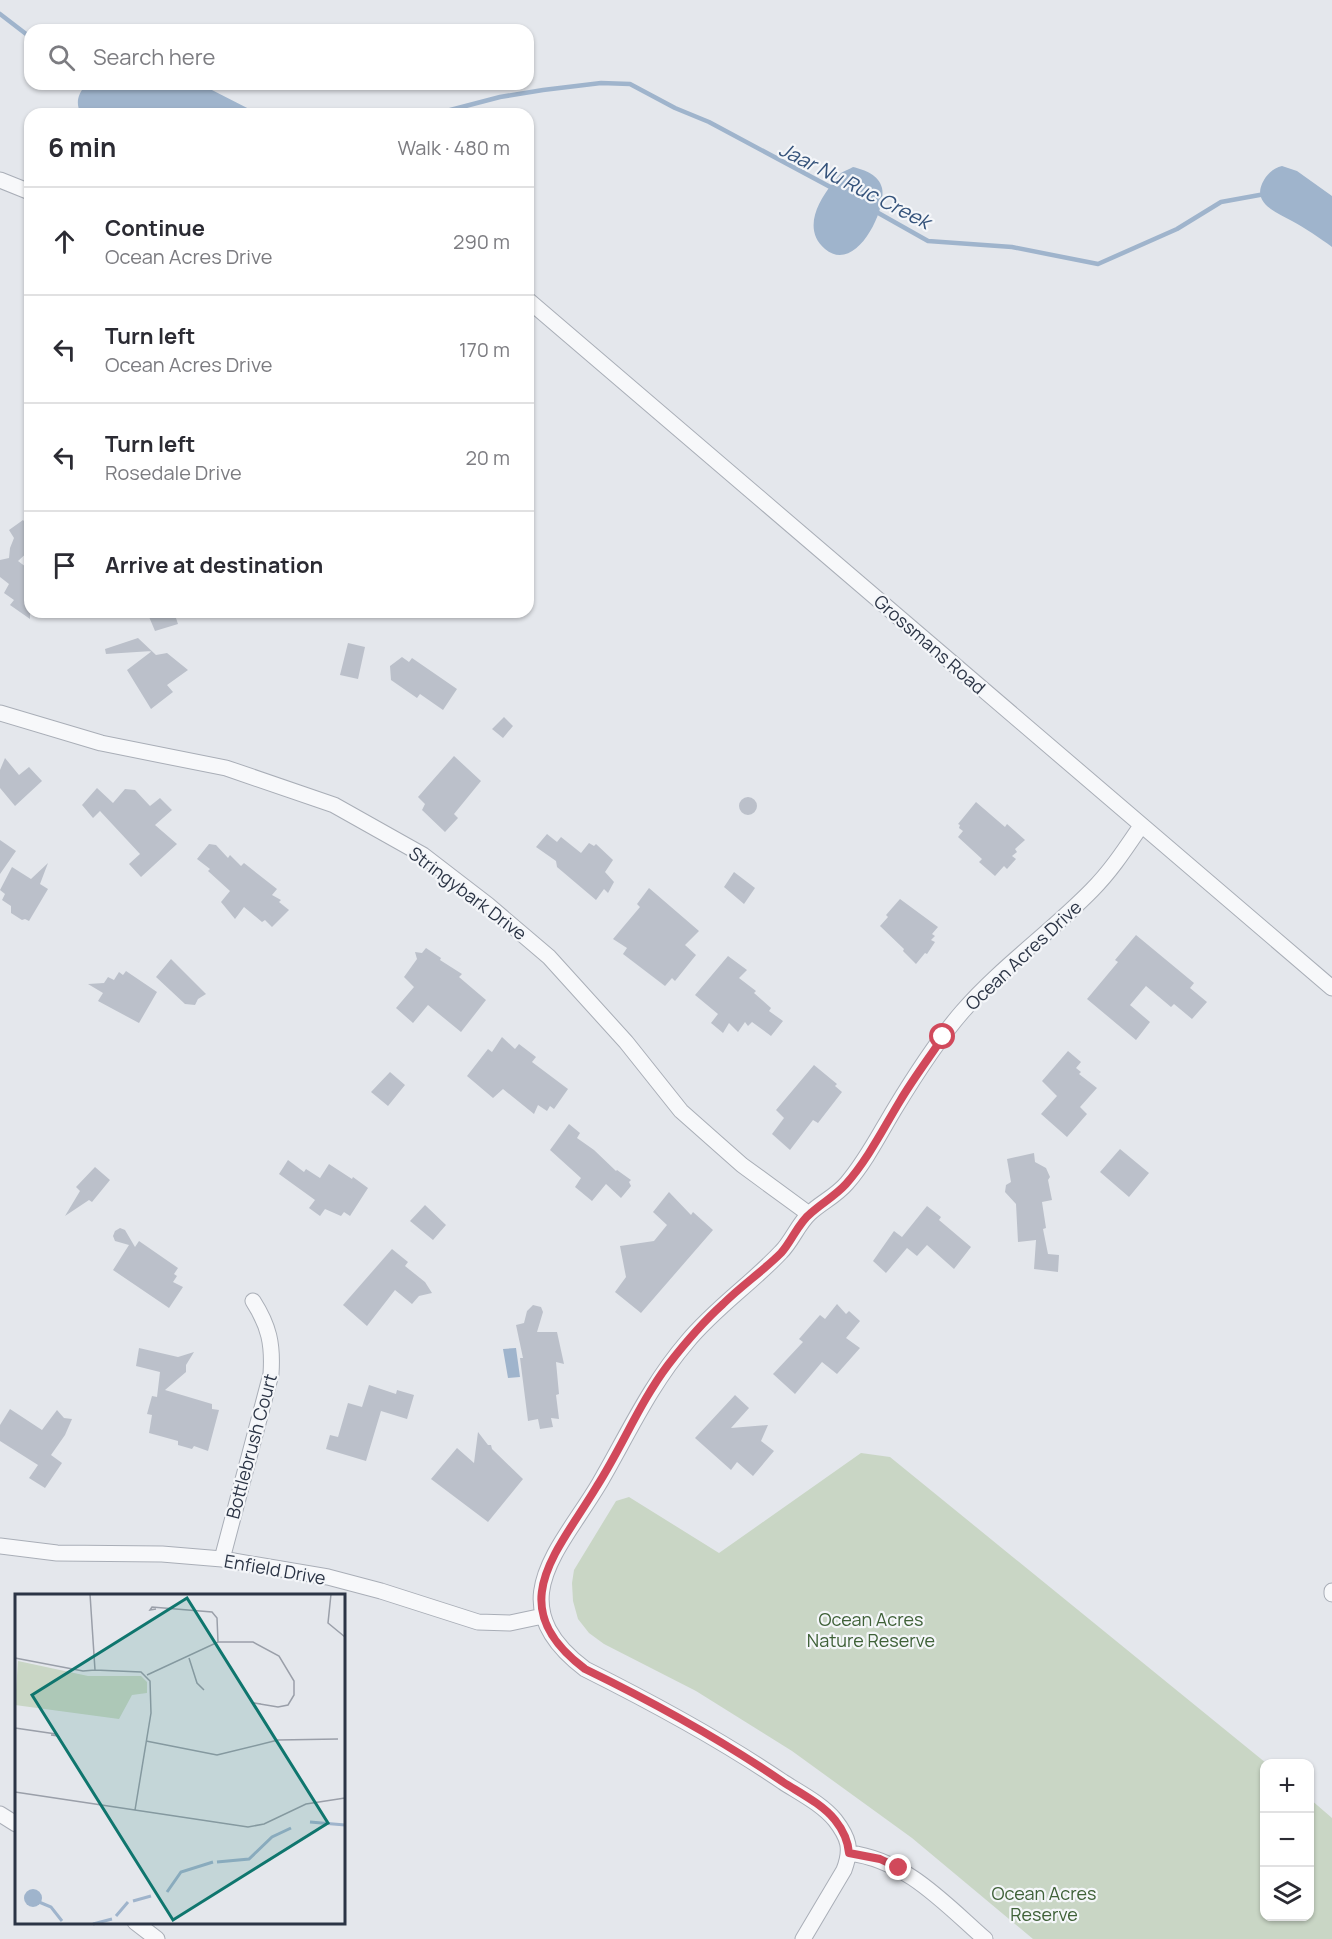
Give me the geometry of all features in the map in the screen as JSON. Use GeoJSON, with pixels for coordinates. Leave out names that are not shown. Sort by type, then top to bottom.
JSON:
{"type":"FeatureCollection","features":[{"type":"Feature","properties":{"kind":"street"},"geometry":{"type":"LineString","coordinates":[[0,180],[24,190]]}},
{"type":"Feature","properties":{"kind":"street","name":"Grossmans Road"},"geometry":{"type":"LineString","coordinates":[[534,305],[1332,988]]}},
{"type":"Feature","properties":{"kind":"street","name":"Stringybark Drive"},"geometry":{"type":"LineString","coordinates":[[0,713],[101,743],[226,768],[334,805],[423,855],[488,905],[549,957],[626,1042],[681,1112],[742,1165],[809,1214]]}},
{"type":"Feature","properties":{"kind":"street","name":"Ocean Acres Drive"},"geometry":{"type":"LineString","coordinates":[[849,1853],[848,1843],[843,1833],[834,1819],[820,1807],[749,1758],[691,1724],[585,1669],[573,1660],[554,1640],[543,1616],[542,1588],[554,1554],[598,1485],[667,1366],[703,1323],[782,1251],[809,1214],[834,1197],[862,1164],[902,1098],[960,1014],[1007,966],[1093,889],[1118,860],[1141,826]]}},
{"type":"Feature","properties":{"kind":"street","name":"Bottlebrush Court"},"geometry":{"type":"LineString","coordinates":[[222,1559],[272,1374],[269,1332],[265,1320],[253,1301]]}},
{"type":"Feature","properties":{"kind":"street","name":"Enfield Drive"},"geometry":{"type":"LineString","coordinates":[[0,1546],[57,1553],[162,1554],[222,1559],[328,1577],[381,1591],[478,1622],[510,1623],[543,1616]]}},
{"type":"Feature","properties":{"kind":"street"},"geometry":{"type":"LineString","coordinates":[[0,1814],[15,1823]]}},
{"type":"Feature","properties":{"kind":"street"},"geometry":{"type":"LineString","coordinates":[[802,1939],[844,1870],[849,1853],[880,1859],[899,1868],[928,1889],[985,1939]]}},
{"type":"Feature","properties":{"kind":"street"},"geometry":{"type":"LineString","coordinates":[[136,1924],[157,1939]]}},
{"type":"Feature","properties":{"kind":"green space","name":"Ocean Acres Nature Reserve"},"geometry":{"type":"Polygon","coordinates":[[[861,1453],[890,1457],[1261,1759],[1260,1921],[1314,1921],[1314,1802],[1332,1818],[1332,1939],[1033,1939],[912,1838],[792,1751],[696,1691],[604,1644],[589,1633],[578,1619],[573,1601],[574,1570],[616,1501],[629,1497],[719,1553],[861,1453]]]}},
{"type":"Feature","properties":{"kind":"water"},"geometry":{"type":"Polygon","coordinates":[[[82,90],[212,90],[247,108],[79,108],[78,99],[82,90]]]}},
{"type":"Feature","properties":{"kind":"water"},"geometry":{"type":"Polygon","coordinates":[[[1282,166],[1297,171],[1332,196],[1332,247],[1273,211],[1263,201],[1260,195],[1264,180],[1272,171],[1282,166]]]}},
{"type":"Feature","properties":{"kind":"water"},"geometry":{"type":"Polygon","coordinates":[[[853,167],[875,176],[880,183],[882,198],[880,210],[867,236],[858,247],[848,253],[837,255],[825,249],[818,242],[815,234],[815,216],[821,200],[832,184],[841,173],[853,167]]]}},
{"type":"Feature","properties":{"kind":"water"},"geometry":{"type":"Polygon","coordinates":[[[516,1348],[520,1377],[508,1378],[503,1349],[516,1348]]]}},
{"type":"Feature","properties":{"kind":"building"},"geometry":{"type":"Polygon","coordinates":[[[24,521],[24,556],[18,561],[24,566],[24,615],[10,605],[14,600],[4,593],[9,584],[0,577],[0,560],[9,558],[14,538],[9,530],[24,521]]]}},
{"type":"Feature","properties":{"kind":"building"},"geometry":{"type":"Polygon","coordinates":[[[150,618],[176,618],[178,624],[155,631],[150,618]]]}},
{"type":"Feature","properties":{"kind":"building"},"geometry":{"type":"Polygon","coordinates":[[[138,638],[152,651],[106,654],[105,649],[138,638]]]}},
{"type":"Feature","properties":{"kind":"building"},"geometry":{"type":"Polygon","coordinates":[[[348,643],[365,647],[358,679],[340,675],[348,643]]]}},
{"type":"Feature","properties":{"kind":"building"},"geometry":{"type":"Polygon","coordinates":[[[152,651],[156,655],[167,653],[188,670],[167,685],[173,692],[151,709],[127,670],[152,651]]]}},
{"type":"Feature","properties":{"kind":"building"},"geometry":{"type":"Polygon","coordinates":[[[402,657],[409,662],[412,658],[457,689],[443,710],[420,694],[417,698],[391,680],[390,666],[402,657]]]}},
{"type":"Feature","properties":{"kind":"building"},"geometry":{"type":"Polygon","coordinates":[[[504,717],[513,726],[503,738],[492,729],[504,717]]]}},
{"type":"Feature","properties":{"kind":"building"},"geometry":{"type":"Polygon","coordinates":[[[454,756],[481,781],[454,814],[458,818],[445,832],[422,810],[425,804],[418,797],[454,756]]]}},
{"type":"Feature","properties":{"kind":"building"},"geometry":{"type":"Polygon","coordinates":[[[5,758],[19,775],[29,767],[42,781],[15,806],[0,788],[0,770],[5,758]]]}},
{"type":"Feature","properties":{"kind":"building"},"geometry":{"type":"Polygon","coordinates":[[[97,788],[113,803],[125,789],[135,790],[150,806],[160,798],[172,810],[155,825],[177,844],[141,877],[129,864],[140,854],[100,811],[93,818],[82,805],[97,788]]]}},
{"type":"Feature","properties":{"kind":"building"},"geometry":{"type":"Polygon","coordinates":[[[744,797],[752,797],[757,802],[755,813],[744,815],[739,810],[739,802],[744,797]]]}},
{"type":"Feature","properties":{"kind":"building"},"geometry":{"type":"Polygon","coordinates":[[[976,802],[1005,827],[1007,824],[1025,840],[1015,849],[1017,852],[1012,856],[1016,859],[1007,869],[1004,866],[995,876],[979,862],[982,859],[958,837],[963,831],[958,824],[976,802]]]}},
{"type":"Feature","properties":{"kind":"building"},"geometry":{"type":"Polygon","coordinates":[[[547,834],[557,842],[561,837],[581,853],[589,843],[594,846],[596,844],[613,860],[605,872],[614,882],[608,893],[604,889],[596,900],[557,867],[556,861],[536,847],[547,834]]]}},
{"type":"Feature","properties":{"kind":"building"},"geometry":{"type":"Polygon","coordinates":[[[0,840],[16,851],[0,874],[0,840]]]}},
{"type":"Feature","properties":{"kind":"building"},"geometry":{"type":"Polygon","coordinates":[[[209,844],[216,845],[228,858],[230,855],[241,866],[244,863],[277,889],[272,895],[281,900],[279,902],[289,910],[272,927],[244,907],[235,919],[221,902],[230,891],[208,871],[210,869],[197,859],[209,844]]]}},
{"type":"Feature","properties":{"kind":"building"},"geometry":{"type":"Polygon","coordinates":[[[48,863],[40,884],[48,889],[29,921],[22,920],[11,913],[11,906],[2,900],[5,894],[0,890],[12,867],[31,879],[48,863]]]}},
{"type":"Feature","properties":{"kind":"building"},"geometry":{"type":"Polygon","coordinates":[[[734,872],[755,888],[744,904],[724,887],[734,872]]]}},
{"type":"Feature","properties":{"kind":"building"},"geometry":{"type":"Polygon","coordinates":[[[649,888],[699,931],[685,945],[696,955],[675,981],[672,978],[665,986],[623,954],[627,948],[613,939],[640,907],[637,904],[649,888]]]}},
{"type":"Feature","properties":{"kind":"building"},"geometry":{"type":"Polygon","coordinates":[[[900,899],[938,927],[932,934],[935,936],[931,940],[935,942],[916,964],[880,926],[900,899]]]}},
{"type":"Feature","properties":{"kind":"building"},"geometry":{"type":"Polygon","coordinates":[[[1136,935],[1194,983],[1190,988],[1207,1002],[1192,1019],[1174,1004],[1171,1007],[1146,986],[1130,1005],[1150,1022],[1136,1040],[1087,999],[1118,962],[1115,960],[1136,935]]]}},
{"type":"Feature","properties":{"kind":"building"},"geometry":{"type":"Polygon","coordinates":[[[426,948],[462,974],[459,977],[486,1000],[461,1032],[428,1005],[413,1023],[396,1008],[414,987],[404,977],[417,959],[415,952],[422,953],[426,948]]]}},
{"type":"Feature","properties":{"kind":"building"},"geometry":{"type":"Polygon","coordinates":[[[728,956],[747,970],[739,978],[756,991],[754,993],[771,1008],[769,1011],[783,1021],[771,1036],[752,1022],[748,1026],[745,1022],[738,1032],[729,1023],[723,1033],[711,1023],[718,1014],[695,995],[728,956]]]}},
{"type":"Feature","properties":{"kind":"building"},"geometry":{"type":"Polygon","coordinates":[[[171,959],[206,994],[198,999],[195,1005],[185,1004],[156,977],[171,959]]]}},
{"type":"Feature","properties":{"kind":"building"},"geometry":{"type":"Polygon","coordinates":[[[126,971],[157,992],[139,1023],[98,1001],[103,993],[88,984],[104,983],[108,977],[114,980],[119,972],[123,975],[126,971]]]}},
{"type":"Feature","properties":{"kind":"building"},"geometry":{"type":"Polygon","coordinates":[[[502,1037],[515,1049],[519,1044],[536,1057],[532,1062],[568,1089],[554,1109],[550,1106],[547,1111],[538,1105],[534,1114],[503,1089],[493,1098],[467,1076],[488,1049],[492,1052],[502,1037]]]}},
{"type":"Feature","properties":{"kind":"building"},"geometry":{"type":"Polygon","coordinates":[[[1068,1051],[1081,1062],[1076,1068],[1081,1072],[1079,1074],[1097,1088],[1080,1107],[1087,1114],[1067,1137],[1041,1114],[1057,1096],[1042,1081],[1068,1051]]]}},
{"type":"Feature","properties":{"kind":"building"},"geometry":{"type":"Polygon","coordinates":[[[814,1065],[837,1084],[835,1086],[842,1092],[818,1123],[813,1120],[790,1150],[772,1134],[784,1118],[776,1110],[814,1065]]]}},
{"type":"Feature","properties":{"kind":"building"},"geometry":{"type":"Polygon","coordinates":[[[390,1072],[405,1085],[388,1106],[371,1092],[390,1072]]]}},
{"type":"Feature","properties":{"kind":"building"},"geometry":{"type":"Polygon","coordinates":[[[569,1124],[580,1133],[577,1138],[594,1150],[616,1171],[631,1180],[629,1182],[631,1186],[621,1198],[606,1184],[592,1201],[575,1187],[581,1178],[550,1150],[569,1124]]]}},
{"type":"Feature","properties":{"kind":"building"},"geometry":{"type":"Polygon","coordinates":[[[1120,1149],[1149,1173],[1129,1197],[1100,1172],[1120,1149]]]}},
{"type":"Feature","properties":{"kind":"building"},"geometry":{"type":"Polygon","coordinates":[[[1034,1153],[1035,1162],[1046,1168],[1050,1177],[1048,1180],[1052,1200],[1042,1202],[1046,1228],[1043,1229],[1048,1254],[1059,1255],[1058,1272],[1034,1269],[1036,1240],[1018,1242],[1016,1204],[1005,1192],[1006,1185],[1011,1182],[1007,1159],[1034,1153]]]}},
{"type":"Feature","properties":{"kind":"building"},"geometry":{"type":"Polygon","coordinates":[[[288,1160],[304,1172],[306,1169],[320,1178],[329,1164],[368,1188],[350,1216],[344,1212],[341,1216],[325,1209],[320,1216],[309,1208],[315,1200],[279,1174],[288,1160]]]}},
{"type":"Feature","properties":{"kind":"building"},"geometry":{"type":"Polygon","coordinates":[[[95,1167],[110,1180],[92,1202],[89,1200],[65,1216],[80,1191],[76,1187],[95,1167]]]}},
{"type":"Feature","properties":{"kind":"building"},"geometry":{"type":"Polygon","coordinates":[[[669,1192],[691,1215],[693,1212],[713,1230],[641,1313],[615,1292],[626,1277],[620,1246],[654,1241],[667,1225],[653,1212],[669,1192]]]}},
{"type":"Feature","properties":{"kind":"building"},"geometry":{"type":"Polygon","coordinates":[[[425,1205],[446,1225],[433,1240],[410,1221],[425,1205]]]}},
{"type":"Feature","properties":{"kind":"building"},"geometry":{"type":"Polygon","coordinates":[[[927,1206],[941,1217],[939,1220],[971,1247],[954,1269],[927,1245],[917,1256],[907,1248],[886,1273],[873,1261],[894,1231],[902,1237],[927,1206]]]}},
{"type":"Feature","properties":{"kind":"building"},"geometry":{"type":"Polygon","coordinates":[[[120,1228],[125,1230],[135,1247],[139,1241],[178,1268],[173,1282],[183,1287],[169,1308],[113,1270],[129,1245],[115,1241],[113,1236],[120,1228]]]}},
{"type":"Feature","properties":{"kind":"building"},"geometry":{"type":"Polygon","coordinates":[[[392,1249],[408,1262],[405,1266],[425,1282],[432,1293],[419,1296],[412,1304],[395,1290],[367,1326],[343,1305],[392,1249]]]}},
{"type":"Feature","properties":{"kind":"building"},"geometry":{"type":"Polygon","coordinates":[[[837,1304],[846,1314],[849,1311],[860,1321],[846,1338],[860,1348],[837,1374],[822,1362],[795,1394],[773,1374],[803,1342],[799,1339],[820,1315],[825,1319],[837,1304]]]}},
{"type":"Feature","properties":{"kind":"building"},"geometry":{"type":"Polygon","coordinates":[[[533,1305],[541,1307],[543,1312],[537,1332],[557,1332],[564,1364],[556,1362],[559,1419],[551,1418],[553,1427],[540,1429],[538,1419],[528,1421],[520,1358],[523,1358],[516,1325],[524,1323],[527,1311],[533,1305]]]}},
{"type":"Feature","properties":{"kind":"building"},"geometry":{"type":"Polygon","coordinates":[[[139,1348],[178,1357],[194,1352],[186,1365],[186,1372],[165,1390],[212,1404],[212,1409],[219,1410],[208,1451],[194,1446],[192,1449],[178,1445],[178,1441],[149,1433],[152,1415],[147,1414],[152,1396],[157,1397],[160,1372],[136,1366],[139,1348]]]}},
{"type":"Feature","properties":{"kind":"building"},"geometry":{"type":"Polygon","coordinates":[[[369,1385],[396,1394],[397,1390],[414,1395],[407,1419],[381,1411],[366,1461],[326,1449],[330,1435],[338,1437],[348,1403],[362,1407],[369,1385]]]}},
{"type":"Feature","properties":{"kind":"building"},"geometry":{"type":"Polygon","coordinates":[[[735,1395],[749,1408],[731,1428],[768,1425],[761,1441],[774,1451],[753,1476],[737,1462],[731,1470],[695,1438],[735,1395]]]}},
{"type":"Feature","properties":{"kind":"building"},"geometry":{"type":"Polygon","coordinates":[[[10,1409],[42,1430],[57,1410],[64,1418],[72,1419],[65,1435],[51,1455],[62,1463],[45,1488],[29,1478],[38,1465],[0,1441],[0,1425],[10,1409]]]}},
{"type":"Feature","properties":{"kind":"building"},"geometry":{"type":"Polygon","coordinates":[[[478,1432],[523,1479],[488,1522],[431,1479],[457,1448],[474,1463],[478,1432]]]}},
{"type":"Feature","properties":{"kind":"waterway","name":"Jaar Nu Ruc Creek"},"geometry":{"type":"LineString","coordinates":[[0,14],[24,32]]}},
{"type":"Feature","properties":{"kind":"waterway","name":"Jaar Nu Ruc Creek"},"geometry":{"type":"LineString","coordinates":[[458,108],[500,97],[543,90],[601,83],[630,84],[675,108],[709,122],[834,189]]}},
{"type":"Feature","properties":{"kind":"waterway","name":"Jaar Nu Ruc Creek"},"geometry":{"type":"LineString","coordinates":[[873,210],[928,241],[1012,247],[1098,264],[1177,229],[1221,202],[1265,194]]}},
{"type":"Feature","properties":{"kind":"route"},"geometry":{"type":"LineString","coordinates":[[899,1868],[880,1859],[849,1853],[848,1843],[843,1833],[834,1819],[820,1807],[749,1758],[625,1688],[585,1669],[554,1640],[543,1616],[541,1604],[542,1588],[554,1554],[598,1485],[667,1366],[703,1323],[782,1251],[809,1214],[834,1197],[846,1184],[862,1164],[943,1037]]}},
{"type":"Feature","properties":{"kind":"park label","name":"Ocean Acres Reserve"},"geometry":{"type":"Point","coordinates":[1044,1903]}}]}
